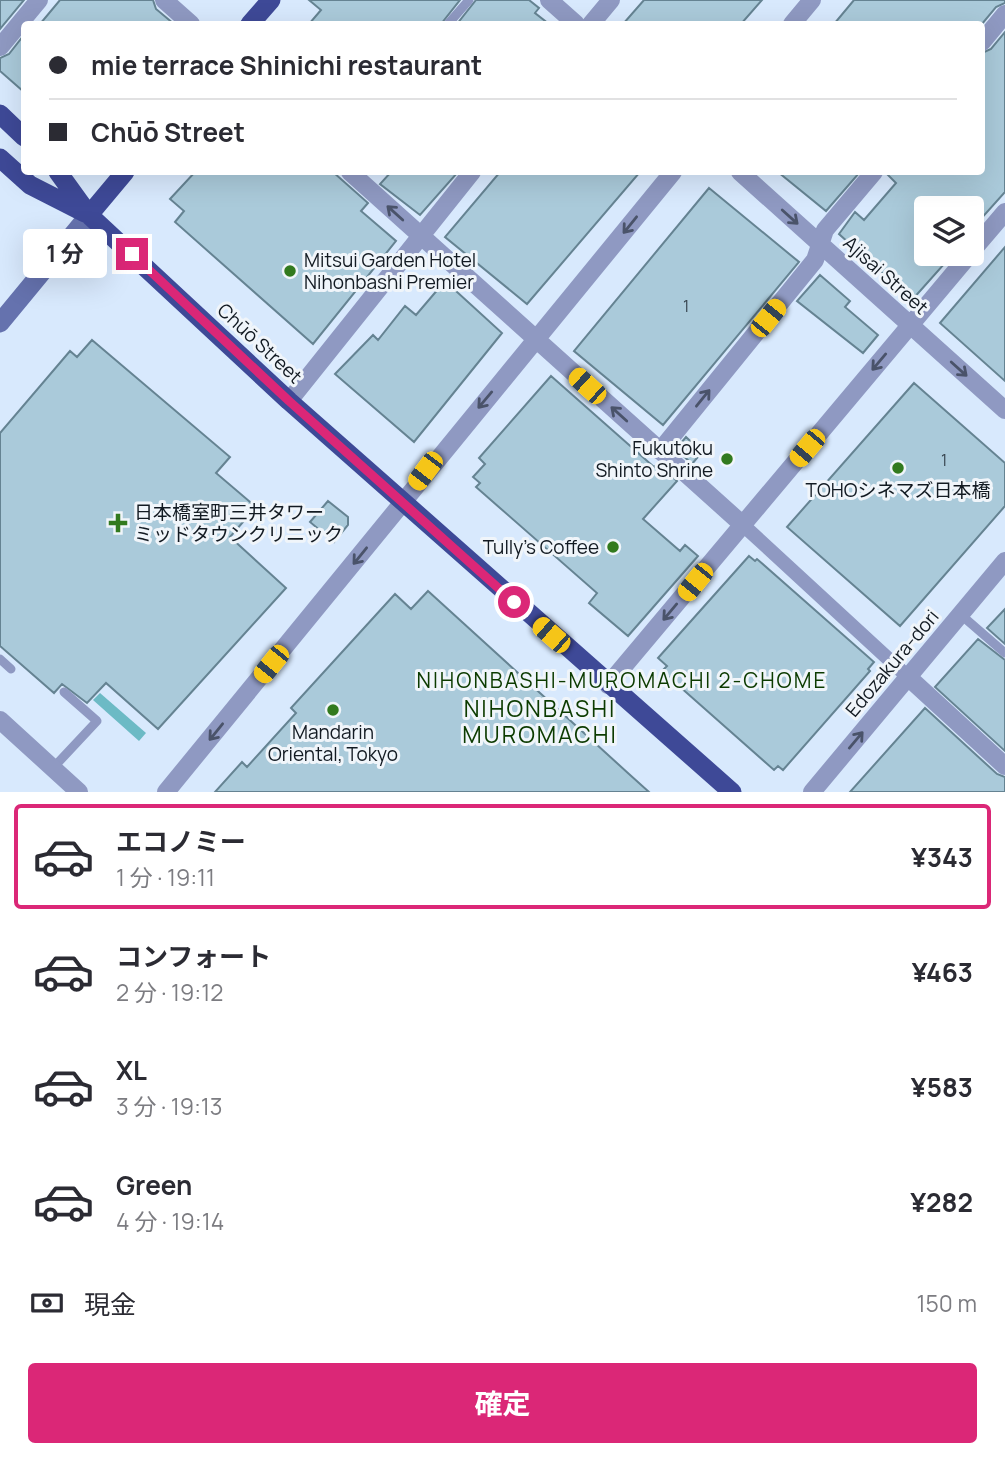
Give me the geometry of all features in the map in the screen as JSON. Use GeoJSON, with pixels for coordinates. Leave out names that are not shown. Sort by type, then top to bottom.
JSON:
{"type":"FeatureCollection","features":[{"type":"Feature","properties":{"kind":"highway"},"geometry":{"type":"LineString","coordinates":[[253,21],[271,0]]}},
{"type":"Feature","properties":{"kind":"highway"},"geometry":{"type":"LineString","coordinates":[[0,114],[21,134]]}},
{"type":"Feature","properties":{"kind":"highway","name":"Chūō Street"},"geometry":{"type":"LineString","coordinates":[[0,158],[30,185],[89,215]]}},
{"type":"Feature","properties":{"kind":"highway","name":"Chūō Street"},"geometry":{"type":"LineString","coordinates":[[60,175],[89,215],[289,401],[732,792]]}},
{"type":"Feature","properties":{"kind":"highway"},"geometry":{"type":"LineString","coordinates":[[89,215],[122,175]]}},
{"type":"Feature","properties":{"kind":"main road"},"geometry":{"type":"LineString","coordinates":[[0,323],[89,215]]}},
{"type":"Feature","properties":{"kind":"street"},"geometry":{"type":"LineString","coordinates":[[0,47],[38,0]]}},
{"type":"Feature","properties":{"kind":"street"},"geometry":{"type":"LineString","coordinates":[[164,0],[188,21]]}},
{"type":"Feature","properties":{"kind":"street"},"geometry":{"type":"LineString","coordinates":[[549,0],[573,21]]}},
{"type":"Feature","properties":{"kind":"street"},"geometry":{"type":"LineString","coordinates":[[594,21],[611,0]]}},
{"type":"Feature","properties":{"kind":"street"},"geometry":{"type":"LineString","coordinates":[[794,21],[812,0]]}},
{"type":"Feature","properties":{"kind":"street"},"geometry":{"type":"LineString","coordinates":[[985,38],[1005,14]]}},
{"type":"Feature","properties":{"kind":"street"},"geometry":{"type":"LineString","coordinates":[[352,175],[743,525],[1005,766]]}},
{"type":"Feature","properties":{"kind":"street"},"geometry":{"type":"LineString","coordinates":[[289,401],[470,175]]}},
{"type":"Feature","properties":{"kind":"street"},"geometry":{"type":"LineString","coordinates":[[166,792],[671,175]]}},
{"type":"Feature","properties":{"kind":"street","name":"Ajisai Street"},"geometry":{"type":"LineString","coordinates":[[743,175],[1005,410]]}},
{"type":"Feature","properties":{"kind":"street"},"geometry":{"type":"LineString","coordinates":[[660,451],[815,260],[825,230],[871,175]]}},
{"type":"Feature","properties":{"kind":"street"},"geometry":{"type":"LineString","coordinates":[[984,237],[1005,212]]}},
{"type":"Feature","properties":{"kind":"street"},"geometry":{"type":"LineString","coordinates":[[608,685],[959,266]]}},
{"type":"Feature","properties":{"kind":"street","name":"Edozakura-dori"},"geometry":{"type":"LineString","coordinates":[[812,792],[1005,561]]}},
{"type":"Feature","properties":{"kind":"street"},"geometry":{"type":"LineString","coordinates":[[1,724],[79,792]]}},
{"type":"Feature","properties":{"kind":"lane"},"geometry":{"type":"LineString","coordinates":[[451,21],[469,0]]}},
{"type":"Feature","properties":{"kind":"lane"},"geometry":{"type":"LineString","coordinates":[[960,614],[1005,653]]}},
{"type":"Feature","properties":{"kind":"lane"},"geometry":{"type":"LineString","coordinates":[[0,659],[11,670]]}},
{"type":"Feature","properties":{"kind":"lane"},"geometry":{"type":"LineString","coordinates":[[52,768],[97,721],[64,692]]}},
{"type":"Feature","properties":{"kind":"shaded area"},"geometry":{"type":"Polygon","coordinates":[[[100,693],[146,733],[139,741],[93,700],[100,693]]]}},
{"type":"Feature","properties":{"kind":"building"},"geometry":{"type":"Polygon","coordinates":[[[0,0],[24,0],[0,29],[0,0]]]}},
{"type":"Feature","properties":{"kind":"building"},"geometry":{"type":"Polygon","coordinates":[[[60,0],[153,0],[156,9],[170,21],[42,21],[60,0]]]}},
{"type":"Feature","properties":{"kind":"building"},"geometry":{"type":"Polygon","coordinates":[[[309,0],[460,0],[443,21],[312,21],[321,10],[309,0]]]}},
{"type":"Feature","properties":{"kind":"building"},"geometry":{"type":"Polygon","coordinates":[[[476,0],[529,0],[539,8],[535,13],[545,21],[459,21],[476,0]]]}},
{"type":"Feature","properties":{"kind":"building"},"geometry":{"type":"Polygon","coordinates":[[[644,0],[762,0],[744,21],[626,21],[644,0]]]}},
{"type":"Feature","properties":{"kind":"building"},"geometry":{"type":"Polygon","coordinates":[[[854,0],[1005,0],[984,21],[836,21],[854,0]]]}},
{"type":"Feature","properties":{"kind":"building"},"geometry":{"type":"Polygon","coordinates":[[[1005,32],[1005,192],[984,215],[984,196],[914,196],[914,266],[942,266],[912,300],[839,234],[855,212],[864,220],[896,183],[888,175],[985,175],[985,52],[991,49],[1005,32]]]}},
{"type":"Feature","properties":{"kind":"building"},"geometry":{"type":"Polygon","coordinates":[[[21,39],[21,89],[0,71],[0,58],[9,54],[21,39]]]}},
{"type":"Feature","properties":{"kind":"building"},"geometry":{"type":"Polygon","coordinates":[[[192,175],[336,175],[368,203],[361,211],[396,241],[313,344],[175,222],[184,211],[170,199],[192,175]]]}},
{"type":"Feature","properties":{"kind":"building"},"geometry":{"type":"Polygon","coordinates":[[[388,175],[455,175],[420,215],[380,184],[388,175]]]}},
{"type":"Feature","properties":{"kind":"building"},"geometry":{"type":"Polygon","coordinates":[[[497,175],[637,175],[527,304],[445,237],[497,175]]]}},
{"type":"Feature","properties":{"kind":"building"},"geometry":{"type":"Polygon","coordinates":[[[782,175],[857,175],[826,211],[782,175]]]}},
{"type":"Feature","properties":{"kind":"building"},"geometry":{"type":"Polygon","coordinates":[[[709,188],[799,262],[663,425],[574,351],[709,188]]]}},
{"type":"Feature","properties":{"kind":"building"},"geometry":{"type":"Polygon","coordinates":[[[1005,247],[1005,381],[940,323],[1005,247]]]}},
{"type":"Feature","properties":{"kind":"building"},"geometry":{"type":"Polygon","coordinates":[[[820,275],[850,301],[845,307],[878,335],[863,353],[797,301],[820,275]]]}},
{"type":"Feature","properties":{"kind":"building"},"geometry":{"type":"Polygon","coordinates":[[[445,281],[502,333],[414,442],[335,374],[373,335],[378,340],[405,306],[416,315],[445,281]]]}},
{"type":"Feature","properties":{"kind":"building"},"geometry":{"type":"Polygon","coordinates":[[[92,340],[230,457],[216,473],[256,507],[230,537],[286,588],[158,729],[106,683],[87,703],[62,684],[54,693],[0,646],[0,433],[70,351],[77,357],[92,340]]]}},
{"type":"Feature","properties":{"kind":"building"},"geometry":{"type":"Polygon","coordinates":[[[551,376],[654,467],[658,464],[677,481],[643,519],[680,551],[685,545],[698,556],[628,636],[589,603],[597,593],[476,487],[480,483],[473,477],[485,464],[479,458],[551,376]]]}},
{"type":"Feature","properties":{"kind":"building"},"geometry":{"type":"Polygon","coordinates":[[[914,383],[1005,463],[1005,506],[900,626],[787,527],[914,383]]]}},
{"type":"Feature","properties":{"kind":"building"},"geometry":{"type":"Polygon","coordinates":[[[686,437],[702,452],[692,464],[676,449],[686,437]]]}},
{"type":"Feature","properties":{"kind":"building"},"geometry":{"type":"Polygon","coordinates":[[[328,501],[348,517],[348,525],[334,542],[310,522],[328,501]]]}},
{"type":"Feature","properties":{"kind":"building"},"geometry":{"type":"Polygon","coordinates":[[[749,556],[755,561],[757,559],[874,662],[868,669],[870,671],[783,770],[778,766],[774,770],[662,671],[667,666],[658,658],[749,556]]]}},
{"type":"Feature","properties":{"kind":"building"},"geometry":{"type":"Polygon","coordinates":[[[428,591],[649,792],[215,792],[242,762],[247,767],[296,713],[291,708],[395,594],[411,609],[428,591]]]}},
{"type":"Feature","properties":{"kind":"building"},"geometry":{"type":"Polygon","coordinates":[[[1005,609],[1005,644],[987,628],[1005,609]]]}},
{"type":"Feature","properties":{"kind":"building"},"geometry":{"type":"Polygon","coordinates":[[[978,639],[1005,660],[1005,751],[935,687],[978,639]]]}},
{"type":"Feature","properties":{"kind":"building"},"geometry":{"type":"Polygon","coordinates":[[[925,708],[997,774],[1005,777],[1005,792],[850,792],[925,708]]]}},
{"type":"Feature","properties":{"kind":"place","name":"Mitsui Garden Hotel Nihonbashi Premier"},"geometry":{"type":"Point","coordinates":[290,271]}},
{"type":"Feature","properties":{"kind":"place","name":"Fukutoku Shinto Shrine"},"geometry":{"type":"Point","coordinates":[727,459]}},
{"type":"Feature","properties":{"kind":"place","name":"TOHOシネマズ日本橋"},"geometry":{"type":"Point","coordinates":[898,468]}},
{"type":"Feature","properties":{"kind":"place","name":"日本橋室町三井タワー ミッドタウンクリニック"},"geometry":{"type":"Point","coordinates":[118,523]}},
{"type":"Feature","properties":{"kind":"place","name":"Tully's Coffee"},"geometry":{"type":"Point","coordinates":[613,547]}},
{"type":"Feature","properties":{"kind":"place","name":"Mandarin Oriental, Tokyo"},"geometry":{"type":"Point","coordinates":[333,710]}},
{"type":"Feature","properties":{"kind":"district","name":"NIHONBASHI-MUROMACHI 2-CHOME"},"geometry":{"type":"Point","coordinates":[622,680]}},
{"type":"Feature","properties":{"kind":"district","name":"NIHONBASHI MUROMACHI"},"geometry":{"type":"Point","coordinates":[540,721]}},
{"type":"Feature","properties":{"kind":"route"},"geometry":{"type":"LineString","coordinates":[[132,254],[289,401],[514,602]]}}]}
